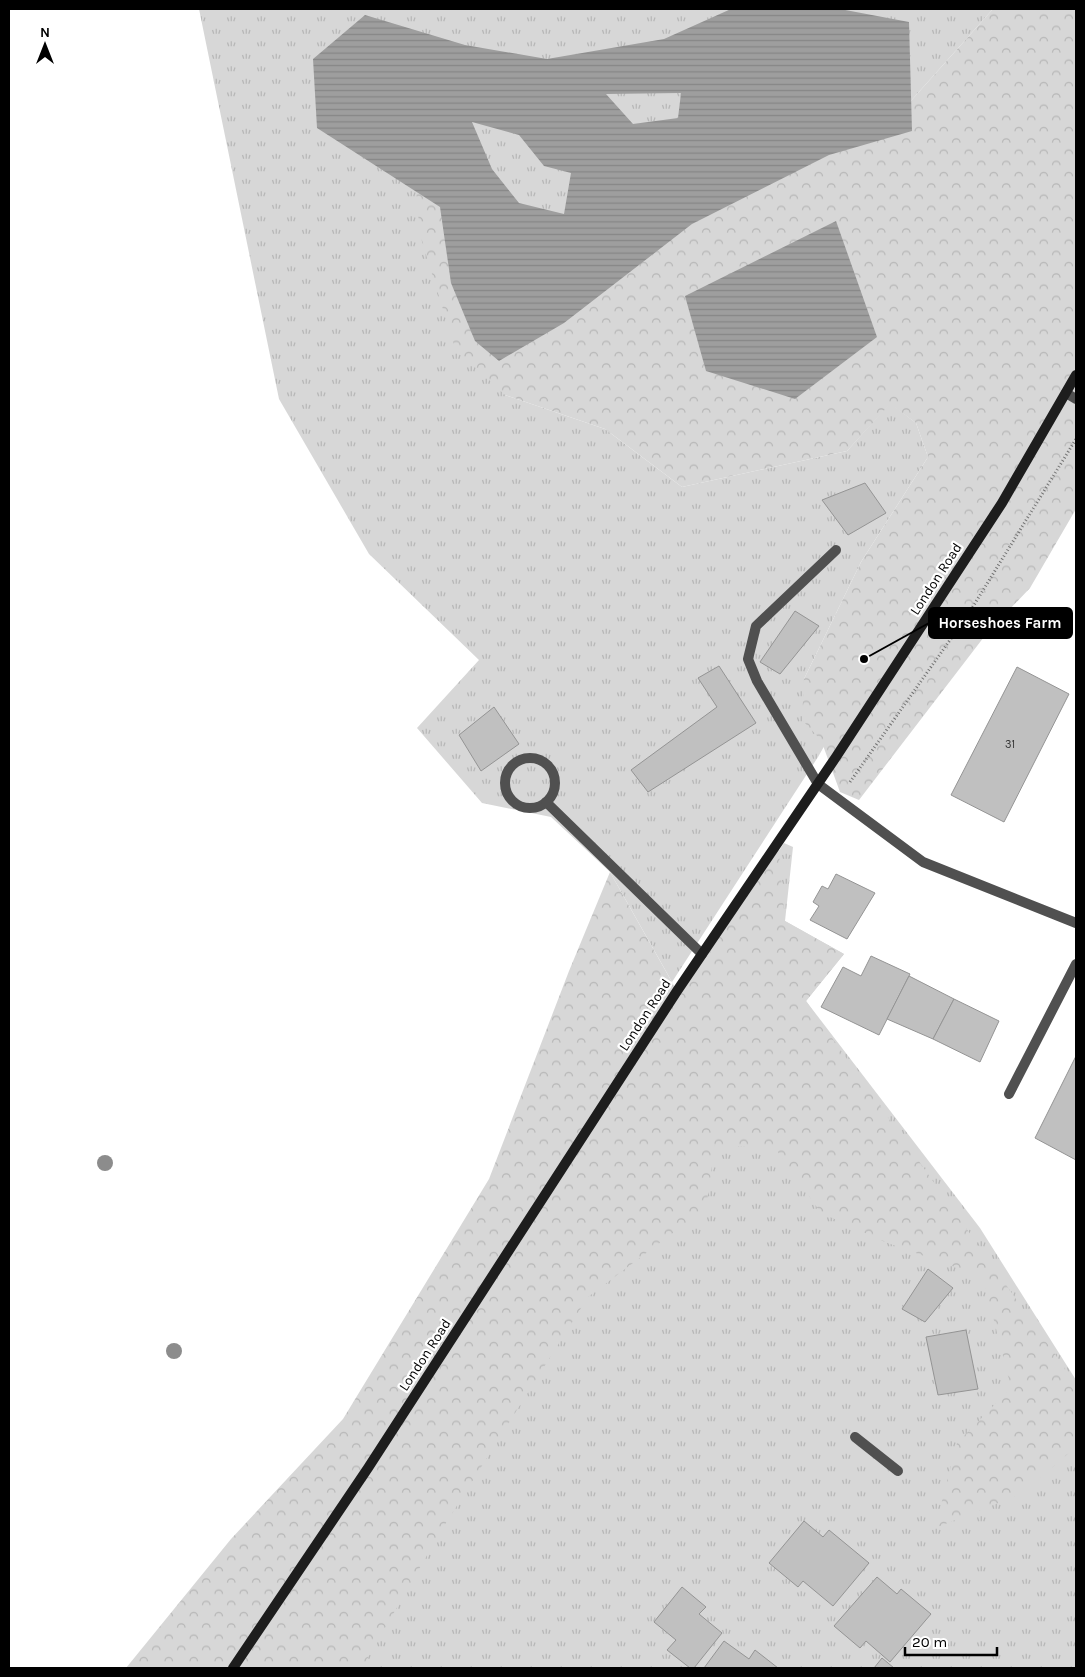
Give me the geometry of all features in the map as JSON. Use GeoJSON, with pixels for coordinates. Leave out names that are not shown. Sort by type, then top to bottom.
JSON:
{"type":"FeatureCollection","features":[{"type":"Feature","properties":{"kind":"main road","name":"London Road"},"geometry":{"type":"LineString","coordinates":[[233,1668],[368,1468],[702,954],[818,784],[1002,503],[1076,375]]}},
{"type":"Feature","properties":{"kind":"lane"},"geometry":{"type":"LineString","coordinates":[[1066,393],[1076,399]]}},
{"type":"Feature","properties":{"kind":"lane"},"geometry":{"type":"LineString","coordinates":[[836,550],[756,626],[748,659],[757,681],[818,784],[923,862],[1076,923]]}},
{"type":"Feature","properties":{"kind":"lane"},"geometry":{"type":"LineString","coordinates":[[530,758],[546,764],[552,771],[554,787],[552,795],[546,802],[532,808],[516,804],[510,799],[504,784],[505,776],[515,763],[522,759],[530,758]]}},
{"type":"Feature","properties":{"kind":"lane"},"geometry":{"type":"LineString","coordinates":[[546,802],[702,954]]}},
{"type":"Feature","properties":{"kind":"lane"},"geometry":{"type":"LineString","coordinates":[[1009,1094],[1076,964]]}},
{"type":"Feature","properties":{"kind":"lane"},"geometry":{"type":"LineString","coordinates":[[855,1437],[898,1471]]}},
{"type":"Feature","properties":{"kind":"path"},"geometry":{"type":"LineString","coordinates":[[838,799],[969,613],[1076,439]]}},
{"type":"Feature","properties":{"kind":"green space"},"geometry":{"type":"Polygon","coordinates":[[[199,9],[993,9],[901,112],[505,395],[605,429],[682,487],[847,451],[890,403],[916,423],[928,457],[861,562],[804,679],[826,743],[672,982],[610,872],[551,817],[482,803],[417,728],[479,660],[369,554],[279,399],[199,9]]]}},
{"type":"Feature","properties":{"kind":"green space"},"geometry":{"type":"Polygon","coordinates":[[[993,9],[1076,9],[1076,509],[1030,588],[987,633],[859,800],[840,792],[821,740],[802,720],[804,679],[861,562],[928,457],[916,423],[890,404],[847,451],[682,487],[605,429],[505,395],[455,348],[420,235],[415,178],[448,187],[505,325],[703,173],[901,112],[993,9]]]}},
{"type":"Feature","properties":{"kind":"green space"},"geometry":{"type":"Polygon","coordinates":[[[778,843],[785,921],[844,954],[806,1001],[1076,1384],[1076,1447],[1021,1494],[935,1528],[957,1443],[1011,1388],[983,1277],[885,1242],[821,1213],[775,1148],[715,1145],[706,1208],[588,1297],[441,1531],[362,1668],[126,1668],[231,1539],[343,1419],[489,1179],[569,971],[610,872],[677,991],[778,843]]]}},
{"type":"Feature","properties":{"kind":"green space"},"geometry":{"type":"Polygon","coordinates":[[[784,843],[793,847],[785,921],[844,954],[806,1001],[980,1228],[1076,1380],[1076,1668],[236,1668],[260,1627],[784,843]]]}},
{"type":"Feature","properties":{"kind":"shaded area"},"geometry":{"type":"Polygon","coordinates":[[[731,9],[840,9],[909,22],[912,131],[829,155],[692,224],[564,323],[499,361],[475,341],[451,283],[440,207],[317,128],[313,59],[365,15],[465,45],[547,59],[664,39],[731,9]],[[681,93],[606,94],[633,124],[678,118],[681,93]],[[472,122],[492,169],[519,203],[564,214],[571,173],[544,166],[519,135],[472,122]]]}},
{"type":"Feature","properties":{"kind":"shaded area"},"geometry":{"type":"Polygon","coordinates":[[[836,221],[877,337],[795,399],[706,371],[685,296],[836,221]]]}},
{"type":"Feature","properties":{"kind":"building"},"geometry":{"type":"Polygon","coordinates":[[[865,483],[886,513],[848,535],[822,500],[865,483]]]}},
{"type":"Feature","properties":{"kind":"building"},"geometry":{"type":"Polygon","coordinates":[[[795,611],[819,626],[780,674],[760,662],[795,611]]]}},
{"type":"Feature","properties":{"kind":"building"},"geometry":{"type":"Polygon","coordinates":[[[719,666],[756,723],[648,792],[631,770],[717,707],[698,678],[719,666]]]}},
{"type":"Feature","properties":{"kind":"building"},"geometry":{"type":"Polygon","coordinates":[[[1017,667],[1069,694],[1004,822],[951,795],[1017,667]]]}},
{"type":"Feature","properties":{"kind":"building"},"geometry":{"type":"Polygon","coordinates":[[[494,707],[519,744],[481,771],[459,735],[494,707]]]}},
{"type":"Feature","properties":{"kind":"building"},"geometry":{"type":"Polygon","coordinates":[[[836,874],[875,893],[847,939],[810,920],[819,906],[813,902],[822,886],[828,889],[836,874]]]}},
{"type":"Feature","properties":{"kind":"building"},"geometry":{"type":"Polygon","coordinates":[[[871,956],[910,974],[879,1035],[821,1007],[843,967],[861,976],[871,956]]]}},
{"type":"Feature","properties":{"kind":"building"},"geometry":{"type":"Polygon","coordinates":[[[909,976],[954,999],[933,1039],[887,1019],[909,976]]]}},
{"type":"Feature","properties":{"kind":"building"},"geometry":{"type":"Polygon","coordinates":[[[954,999],[999,1021],[980,1062],[933,1039],[954,999]]]}},
{"type":"Feature","properties":{"kind":"building"},"geometry":{"type":"Polygon","coordinates":[[[1076,1056],[1076,1160],[1035,1138],[1076,1056]]]}},
{"type":"Feature","properties":{"kind":"building"},"geometry":{"type":"Polygon","coordinates":[[[928,1269],[953,1288],[925,1322],[902,1309],[928,1269]]]}},
{"type":"Feature","properties":{"kind":"building"},"geometry":{"type":"Polygon","coordinates":[[[966,1330],[978,1389],[938,1395],[926,1337],[966,1330]]]}},
{"type":"Feature","properties":{"kind":"building"},"geometry":{"type":"Polygon","coordinates":[[[804,1521],[823,1537],[829,1530],[869,1563],[833,1606],[803,1581],[798,1587],[769,1563],[804,1521]]]}},
{"type":"Feature","properties":{"kind":"building"},"geometry":{"type":"Polygon","coordinates":[[[877,1577],[897,1594],[901,1589],[931,1614],[890,1662],[866,1641],[860,1648],[834,1626],[877,1577]]]}},
{"type":"Feature","properties":{"kind":"building"},"geometry":{"type":"Polygon","coordinates":[[[682,1587],[706,1607],[699,1614],[722,1633],[694,1668],[690,1668],[667,1650],[676,1640],[654,1622],[682,1587]]]}},
{"type":"Feature","properties":{"kind":"building"},"geometry":{"type":"Polygon","coordinates":[[[724,1641],[749,1659],[755,1650],[778,1668],[704,1668],[724,1641]]]}},
{"type":"Feature","properties":{"kind":"building"},"geometry":{"type":"Polygon","coordinates":[[[882,1658],[894,1668],[874,1668],[882,1658]]]}},
{"type":"Feature","properties":{"kind":"place","name":"Horseshoes Farm"},"geometry":{"type":"Point","coordinates":[864,659]}}]}
